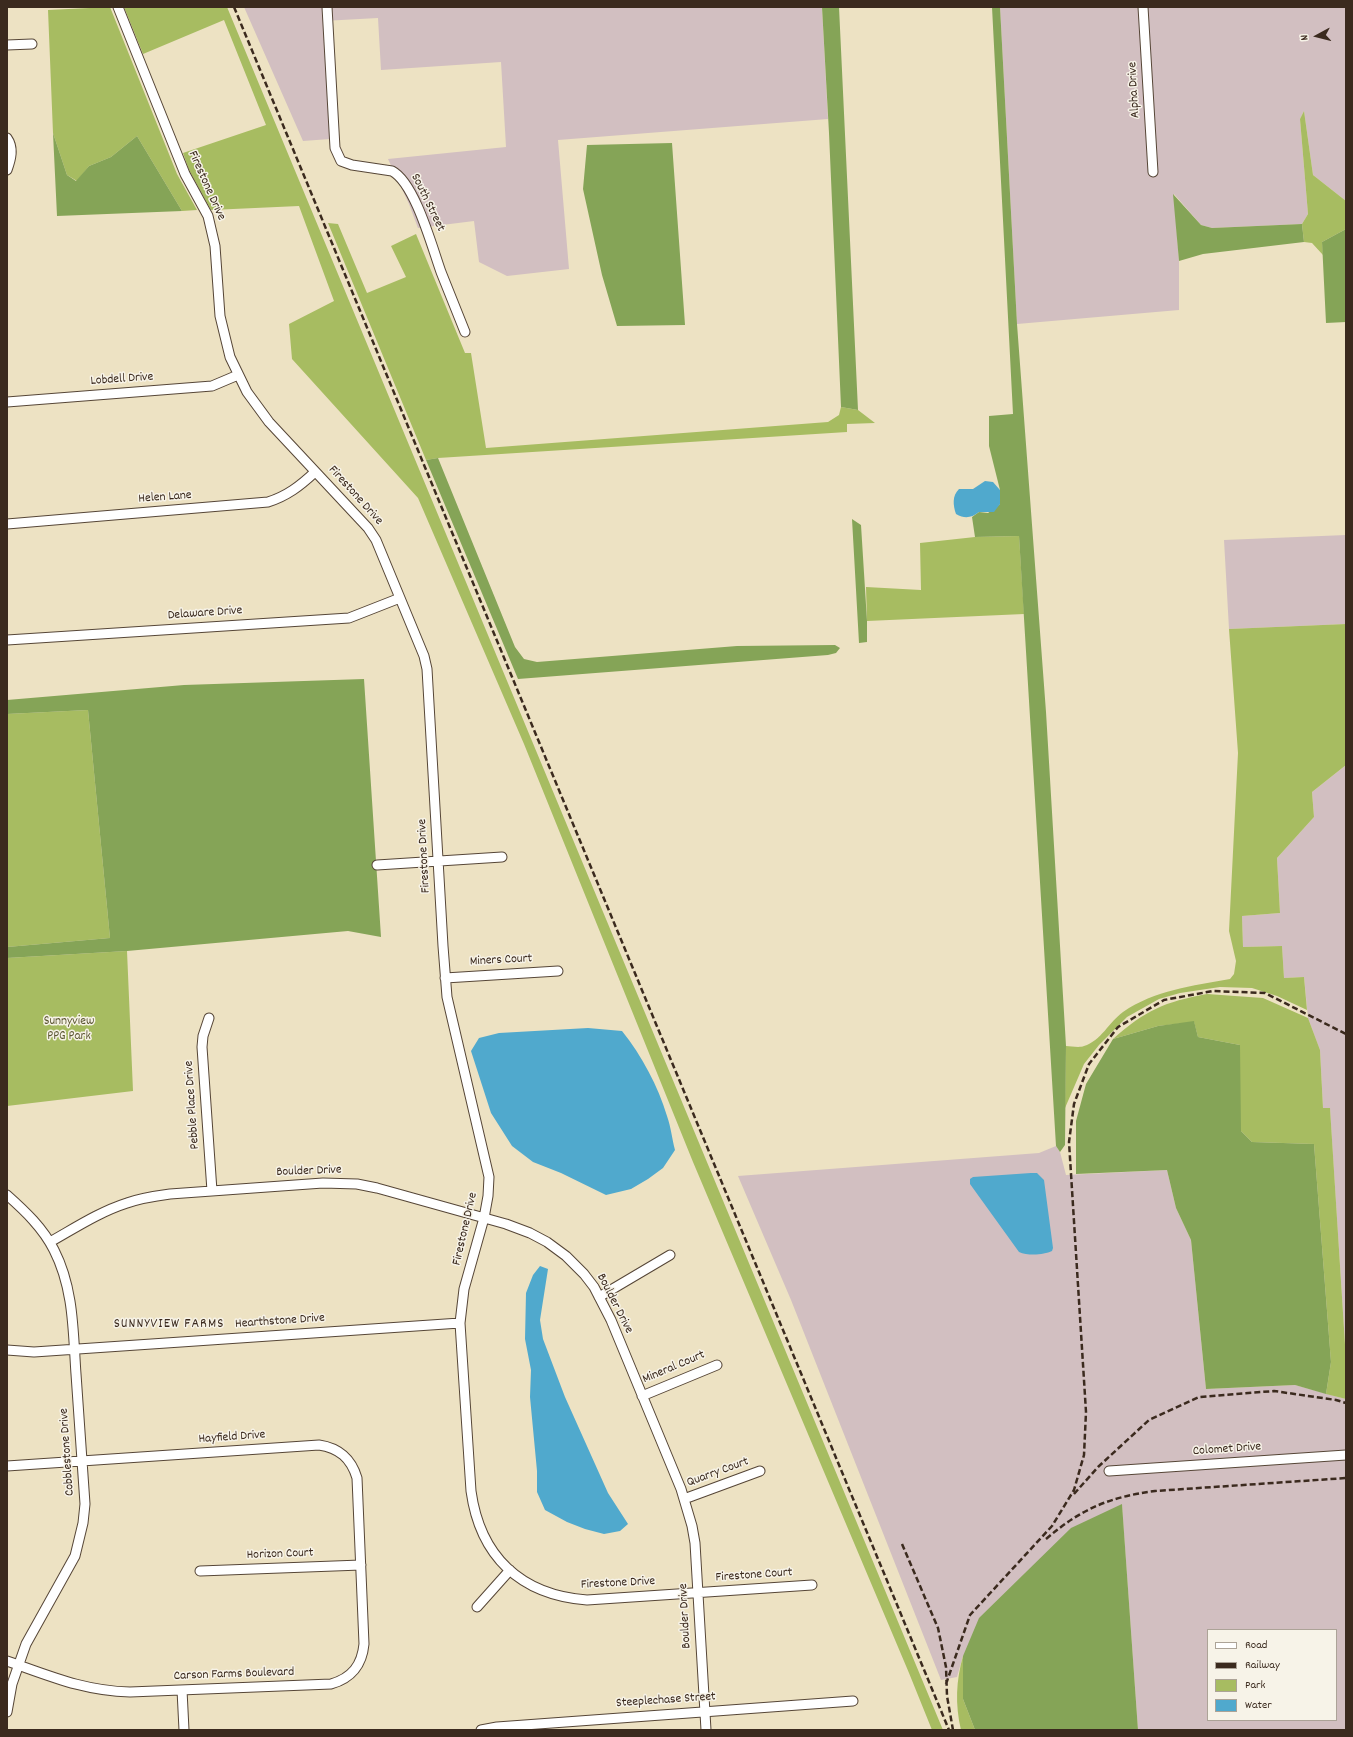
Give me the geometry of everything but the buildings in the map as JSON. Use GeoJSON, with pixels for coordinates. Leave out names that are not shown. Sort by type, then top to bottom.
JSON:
{"type":"FeatureCollection","features":[{"type":"Feature","properties":{"kind":"street","name":"Firestone Drive"},"geometry":{"type":"LineString","coordinates":[[118,7],[185,174],[208,216],[215,246],[220,316],[224,335],[238,375],[247,392],[264,416],[368,528],[376,540],[424,656],[427,669],[445,978],[450,1016],[489,1177],[488,1196],[484,1218],[464,1289],[460,1323],[471,1491],[474,1510],[483,1536],[502,1564],[523,1581],[543,1591],[573,1599],[587,1600],[698,1593]]}},
{"type":"Feature","properties":{"kind":"street","name":"South Street"},"geometry":{"type":"LineString","coordinates":[[327,7],[335,148],[342,161],[352,165],[392,171],[398,174],[404,182],[427,230],[465,332]]}},
{"type":"Feature","properties":{"kind":"street","name":"Alpha Drive"},"geometry":{"type":"LineString","coordinates":[[1143,7],[1152,172]]}},
{"type":"Feature","properties":{"kind":"street"},"geometry":{"type":"LineString","coordinates":[[7,45],[32,44]]}},
{"type":"Feature","properties":{"kind":"street"},"geometry":{"type":"LineString","coordinates":[[7,138],[11,143],[12,158],[7,170]]}},
{"type":"Feature","properties":{"kind":"street","name":"Lobdell Drive"},"geometry":{"type":"LineString","coordinates":[[7,402],[212,386],[238,375]]}},
{"type":"Feature","properties":{"kind":"street","name":"Helen Lane"},"geometry":{"type":"LineString","coordinates":[[7,524],[268,502],[293,491],[315,472]]}},
{"type":"Feature","properties":{"kind":"street","name":"Delaware Drive"},"geometry":{"type":"LineString","coordinates":[[7,640],[349,618],[400,598]]}},
{"type":"Feature","properties":{"kind":"street"},"geometry":{"type":"LineString","coordinates":[[377,865],[502,857]]}},
{"type":"Feature","properties":{"kind":"street","name":"Miners Court"},"geometry":{"type":"LineString","coordinates":[[445,978],[558,971]]}},
{"type":"Feature","properties":{"kind":"street","name":"Pebble Place Drive"},"geometry":{"type":"LineString","coordinates":[[209,1018],[203,1036],[202,1047],[212,1191]]}},
{"type":"Feature","properties":{"kind":"street","name":"Boulder Drive"},"geometry":{"type":"LineString","coordinates":[[50,1242],[93,1217],[127,1203],[170,1194],[323,1183],[357,1184],[377,1188],[484,1218],[530,1233],[558,1250],[584,1274],[599,1296],[684,1499],[693,1532],[706,1730]]}},
{"type":"Feature","properties":{"kind":"street","name":"Cobblestone Drive"},"geometry":{"type":"LineString","coordinates":[[7,1195],[31,1217],[50,1242],[62,1268],[67,1285],[70,1299],[85,1504],[80,1540],[68,1571],[26,1644],[12,1684],[7,1712]]}},
{"type":"Feature","properties":{"kind":"street"},"geometry":{"type":"LineString","coordinates":[[599,1296],[670,1255]]}},
{"type":"Feature","properties":{"kind":"street","name":"Hearthstone Drive"},"geometry":{"type":"LineString","coordinates":[[7,1350],[21,1352],[74,1349],[460,1323]]}},
{"type":"Feature","properties":{"kind":"street","name":"Mineral Court"},"geometry":{"type":"LineString","coordinates":[[642,1396],[717,1365]]}},
{"type":"Feature","properties":{"kind":"street","name":"Hayfield Drive"},"geometry":{"type":"LineString","coordinates":[[7,1466],[318,1445],[327,1446],[344,1455],[354,1469],[357,1478],[360,1565]]}},
{"type":"Feature","properties":{"kind":"street","name":"Colomet Drive"},"geometry":{"type":"LineString","coordinates":[[1109,1471],[1346,1455]]}},
{"type":"Feature","properties":{"kind":"street","name":"Quarry Court"},"geometry":{"type":"LineString","coordinates":[[684,1499],[760,1471]]}},
{"type":"Feature","properties":{"kind":"street","name":"Horizon Court"},"geometry":{"type":"LineString","coordinates":[[200,1572],[360,1565]]}},
{"type":"Feature","properties":{"kind":"street","name":"Carson Farms Boulevard"},"geometry":{"type":"LineString","coordinates":[[7,1661],[73,1684],[93,1689],[130,1692],[331,1684],[348,1677],[355,1670],[363,1654],[360,1565]]}},
{"type":"Feature","properties":{"kind":"street"},"geometry":{"type":"LineString","coordinates":[[476,1607],[510,1570]]}},
{"type":"Feature","properties":{"kind":"street","name":"Firestone Court"},"geometry":{"type":"LineString","coordinates":[[698,1593],[812,1585]]}},
{"type":"Feature","properties":{"kind":"street"},"geometry":{"type":"LineString","coordinates":[[182,1690],[184,1730]]}},
{"type":"Feature","properties":{"kind":"street","name":"Steeplechase Street"},"geometry":{"type":"LineString","coordinates":[[482,1730],[497,1727],[853,1701]]}},
{"type":"Feature","properties":{"kind":"shaded area"},"geometry":{"type":"Polygon","coordinates":[[[244,7],[822,7],[828,119],[558,140],[569,269],[507,276],[479,262],[474,221],[418,228],[409,204],[388,159],[506,147],[501,62],[381,70],[378,18],[323,21],[330,139],[303,141],[244,7]]]}},
{"type":"Feature","properties":{"kind":"shaded area"},"geometry":{"type":"Polygon","coordinates":[[[1000,7],[1346,7],[1346,201],[1313,175],[1304,111],[1300,119],[1308,214],[1302,224],[1212,228],[1201,225],[1174,194],[1179,261],[1179,310],[1017,324],[1000,7]]]}},
{"type":"Feature","properties":{"kind":"shaded area"},"geometry":{"type":"Polygon","coordinates":[[[1346,535],[1346,624],[1229,629],[1224,540],[1346,535]]]}},
{"type":"Feature","properties":{"kind":"shaded area"},"geometry":{"type":"Polygon","coordinates":[[[1346,765],[1346,1360],[1330,1109],[1323,1108],[1320,1050],[1308,1018],[1304,977],[1284,978],[1282,946],[1243,947],[1242,916],[1280,913],[1277,858],[1314,817],[1312,792],[1346,765]]]}},
{"type":"Feature","properties":{"kind":"shaded area"},"geometry":{"type":"Polygon","coordinates":[[[1056,1146],[1060,1152],[1066,1175],[1167,1170],[1176,1208],[1191,1240],[1206,1389],[1295,1385],[1346,1399],[1346,1730],[1138,1730],[1122,1505],[963,1656],[957,1677],[941,1680],[791,1300],[738,1176],[1039,1153],[1056,1146]]]}},
{"type":"Feature","properties":{"kind":"green space"},"geometry":{"type":"Polygon","coordinates":[[[110,7],[177,174],[197,210],[182,211],[137,136],[111,157],[89,166],[77,181],[67,175],[53,133],[48,10],[110,7]]]}},
{"type":"Feature","properties":{"kind":"green space"},"geometry":{"type":"Polygon","coordinates":[[[124,7],[227,7],[943,1730],[932,1730],[693,1162],[524,744],[418,498],[292,359],[289,324],[334,301],[299,206],[211,210],[189,170],[183,153],[266,125],[224,20],[143,54],[124,7]]]}},
{"type":"Feature","properties":{"kind":"green space"},"geometry":{"type":"Polygon","coordinates":[[[822,7],[839,7],[858,410],[841,407],[822,7]]]}},
{"type":"Feature","properties":{"kind":"green space"},"geometry":{"type":"Polygon","coordinates":[[[992,7],[1000,7],[1017,324],[1046,712],[1066,1046],[1065,1145],[1060,1152],[1056,1146],[1019,536],[975,537],[972,517],[979,512],[988,513],[1000,504],[1000,490],[989,446],[989,416],[1013,414],[992,7]]]}},
{"type":"Feature","properties":{"kind":"green space"},"geometry":{"type":"Polygon","coordinates":[[[1304,111],[1313,175],[1346,201],[1346,229],[1322,242],[1323,255],[1312,243],[1304,242],[1302,224],[1308,214],[1300,119],[1304,111]]]}},
{"type":"Feature","properties":{"kind":"green space"},"geometry":{"type":"Polygon","coordinates":[[[53,133],[67,175],[76,181],[89,166],[111,157],[137,136],[182,211],[57,216],[53,133]]]}},
{"type":"Feature","properties":{"kind":"green space"},"geometry":{"type":"Polygon","coordinates":[[[672,143],[685,325],[617,326],[602,275],[583,189],[587,145],[672,143]]]}},
{"type":"Feature","properties":{"kind":"green space"},"geometry":{"type":"Polygon","coordinates":[[[1173,194],[1201,225],[1212,228],[1302,224],[1304,242],[1203,254],[1179,261],[1173,194]]]}},
{"type":"Feature","properties":{"kind":"green space"},"geometry":{"type":"Polygon","coordinates":[[[328,223],[338,224],[367,293],[406,277],[391,246],[416,234],[465,353],[471,353],[486,448],[828,422],[839,415],[841,407],[858,410],[875,423],[847,424],[847,432],[426,460],[328,223]]]}},
{"type":"Feature","properties":{"kind":"green space"},"geometry":{"type":"Polygon","coordinates":[[[1346,229],[1346,322],[1326,323],[1322,242],[1346,229]]]}},
{"type":"Feature","properties":{"kind":"green space"},"geometry":{"type":"Polygon","coordinates":[[[438,458],[515,647],[524,659],[537,662],[737,646],[835,645],[840,648],[836,653],[828,655],[518,679],[426,460],[438,458]]]}},
{"type":"Feature","properties":{"kind":"green space"},"geometry":{"type":"Polygon","coordinates":[[[852,519],[861,525],[867,621],[867,642],[859,643],[852,519]]]}},
{"type":"Feature","properties":{"kind":"green space"},"geometry":{"type":"Polygon","coordinates":[[[1019,536],[1024,614],[867,621],[866,587],[921,590],[920,543],[975,537],[1019,536]]]}},
{"type":"Feature","properties":{"kind":"green space"},"geometry":{"type":"Polygon","coordinates":[[[1346,624],[1346,765],[1312,792],[1314,817],[1277,858],[1280,913],[1242,916],[1243,947],[1282,946],[1284,978],[1304,977],[1307,1010],[1277,996],[1252,988],[1220,987],[1180,993],[1159,999],[1127,1017],[1099,1045],[1084,1064],[1065,1108],[1066,1046],[1080,1047],[1090,1044],[1100,1036],[1123,1012],[1148,999],[1174,990],[1230,979],[1234,974],[1236,961],[1229,931],[1238,753],[1229,629],[1346,624]]]}},
{"type":"Feature","properties":{"kind":"green space"},"geometry":{"type":"Polygon","coordinates":[[[364,679],[381,937],[348,931],[127,951],[7,958],[7,947],[110,938],[88,710],[7,714],[7,700],[184,685],[364,679]]]}},
{"type":"Feature","properties":{"kind":"green space"},"geometry":{"type":"Polygon","coordinates":[[[88,710],[110,938],[7,947],[7,714],[88,710]]]}},
{"type":"Feature","properties":{"kind":"green space","name":"Sunnyview PPG Park"},"geometry":{"type":"Polygon","coordinates":[[[127,951],[133,1091],[7,1106],[7,958],[127,951]]]}},
{"type":"Feature","properties":{"kind":"green space"},"geometry":{"type":"Polygon","coordinates":[[[1207,994],[1263,998],[1308,1018],[1320,1050],[1323,1108],[1330,1108],[1346,1360],[1346,1399],[1326,1394],[1331,1362],[1314,1144],[1252,1142],[1240,1130],[1240,1045],[1198,1037],[1194,1022],[1158,1026],[1113,1039],[1146,1014],[1156,1009],[1179,1000],[1207,994]]]}},
{"type":"Feature","properties":{"kind":"green space"},"geometry":{"type":"Polygon","coordinates":[[[1194,1021],[1198,1037],[1240,1045],[1241,1131],[1252,1142],[1314,1144],[1331,1362],[1326,1394],[1295,1385],[1206,1389],[1191,1240],[1176,1208],[1167,1170],[1076,1174],[1076,1121],[1086,1084],[1113,1039],[1158,1026],[1194,1021]]]}},
{"type":"Feature","properties":{"kind":"green space"},"geometry":{"type":"Polygon","coordinates":[[[1122,1504],[1138,1730],[975,1730],[963,1699],[963,1656],[979,1618],[1071,1528],[1122,1504]]]}},
{"type":"Feature","properties":{"kind":"green space"},"geometry":{"type":"Polygon","coordinates":[[[963,1656],[963,1699],[975,1730],[961,1730],[959,1720],[957,1693],[963,1656]]]}},
{"type":"Feature","properties":{"kind":"water"},"geometry":{"type":"Polygon","coordinates":[[[985,481],[993,482],[1000,490],[1000,504],[994,512],[979,512],[968,517],[962,517],[956,514],[954,501],[955,495],[959,489],[973,489],[985,481]]]}},
{"type":"Feature","properties":{"kind":"water"},"geometry":{"type":"Polygon","coordinates":[[[588,1028],[622,1031],[649,1072],[659,1094],[668,1120],[675,1150],[663,1168],[648,1179],[631,1189],[606,1195],[561,1173],[533,1162],[512,1146],[491,1113],[471,1051],[479,1038],[499,1033],[588,1028]]]}},
{"type":"Feature","properties":{"kind":"water"},"geometry":{"type":"Polygon","coordinates":[[[1037,1173],[1044,1180],[1053,1248],[1052,1251],[1040,1254],[1027,1254],[1019,1252],[970,1184],[970,1179],[973,1177],[1037,1173]]]}},
{"type":"Feature","properties":{"kind":"water"},"geometry":{"type":"Polygon","coordinates":[[[540,1266],[548,1269],[540,1320],[543,1339],[565,1397],[608,1493],[628,1524],[620,1531],[604,1534],[567,1522],[545,1510],[537,1492],[537,1471],[530,1397],[531,1370],[525,1339],[526,1293],[533,1275],[540,1266]]]}},
{"type":"Feature","properties":{"kind":"railway"},"geometry":{"type":"LineString","coordinates":[[234,7],[949,1730]]}},
{"type":"Feature","properties":{"kind":"railway"},"geometry":{"type":"LineString","coordinates":[[946,1684],[970,1615],[1052,1526],[1074,1490],[1084,1455],[1086,1412],[1069,1142],[1074,1104],[1089,1064],[1118,1027],[1164,1000],[1213,991],[1265,993],[1346,1034]]}},
{"type":"Feature","properties":{"kind":"railway"},"geometry":{"type":"LineString","coordinates":[[1074,1494],[1098,1467],[1149,1420],[1199,1397],[1274,1391],[1336,1400],[1346,1403]]}},
{"type":"Feature","properties":{"kind":"railway"},"geometry":{"type":"LineString","coordinates":[[1046,1539],[1084,1512],[1096,1506],[1123,1497],[1155,1491],[1346,1478]]}},
{"type":"Feature","properties":{"kind":"railway"},"geometry":{"type":"LineString","coordinates":[[902,1544],[938,1628],[946,1667],[947,1696],[953,1730]]}},
{"type":"Feature","properties":{"kind":"district","name":"SUNNYVIEW FARMS"},"geometry":{"type":"Point","coordinates":[169,1325]}}]}
